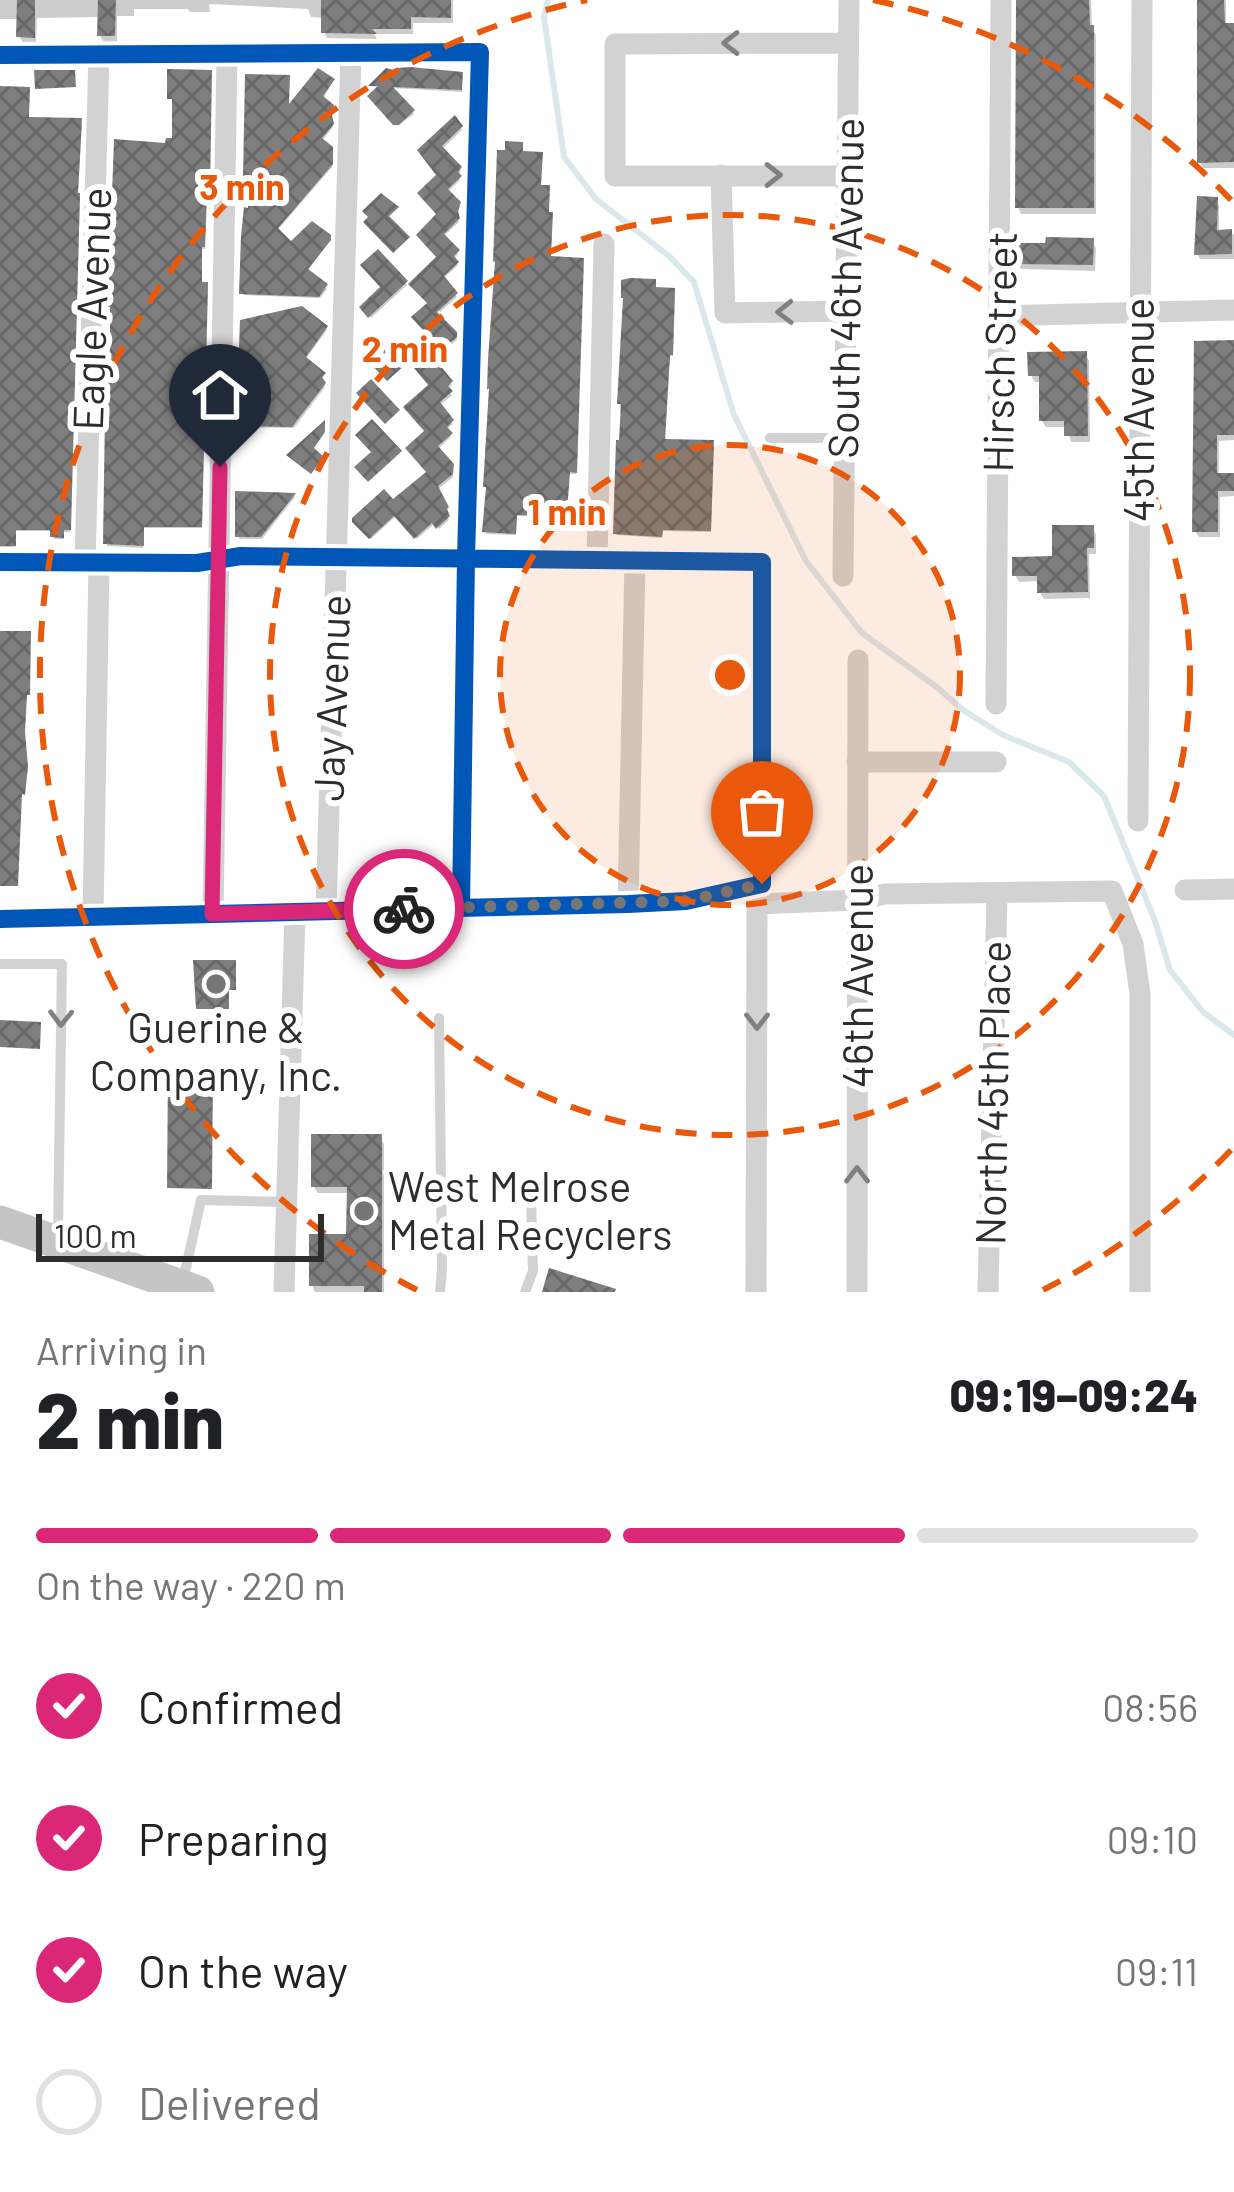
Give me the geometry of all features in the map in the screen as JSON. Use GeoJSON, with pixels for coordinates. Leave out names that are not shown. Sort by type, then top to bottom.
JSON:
{"type":"FeatureCollection","features":[{"type":"Feature","properties":{"kind":"main road"},"geometry":{"type":"LineString","coordinates":[[0,1222],[190,1289]]}},
{"type":"Feature","properties":{"kind":"street","name":"South 46th Avenue"},"geometry":{"type":"LineString","coordinates":[[843,576],[849,0]]}},
{"type":"Feature","properties":{"kind":"street","name":"Hirsch Street"},"geometry":{"type":"LineString","coordinates":[[996,704],[1001,0]]}},
{"type":"Feature","properties":{"kind":"street","name":"45th Avenue"},"geometry":{"type":"LineString","coordinates":[[1138,820],[1142,0]]}},
{"type":"Feature","properties":{"kind":"street"},"geometry":{"type":"LineString","coordinates":[[847,176],[614,176],[614,44],[848,43]]}},
{"type":"Feature","properties":{"kind":"street","name":"Jay Avenue"},"geometry":{"type":"LineString","coordinates":[[326,911],[351,52]]}},
{"type":"Feature","properties":{"kind":"street"},"geometry":{"type":"LineString","coordinates":[[0,55],[480,52],[461,908]]}},
{"type":"Feature","properties":{"kind":"street"},"geometry":{"type":"LineString","coordinates":[[212,914],[226,54]]}},
{"type":"Feature","properties":{"kind":"street","name":"Eagle Avenue"},"geometry":{"type":"LineString","coordinates":[[93,917],[99,55]]}},
{"type":"Feature","properties":{"kind":"street"},"geometry":{"type":"LineString","coordinates":[[722,175],[725,313],[845,311]]}},
{"type":"Feature","properties":{"kind":"street"},"geometry":{"type":"LineString","coordinates":[[597,560],[604,244]]}},
{"type":"Feature","properties":{"kind":"street"},"geometry":{"type":"LineString","coordinates":[[1000,316],[1234,310]]}},
{"type":"Feature","properties":{"kind":"street"},"geometry":{"type":"LineString","coordinates":[[0,562],[197,563],[241,556],[762,562],[756,1292]]}},
{"type":"Feature","properties":{"kind":"street"},"geometry":{"type":"LineString","coordinates":[[628,904],[635,560]]}},
{"type":"Feature","properties":{"kind":"street","name":"46th Avenue"},"geometry":{"type":"LineString","coordinates":[[857,1292],[858,660]]}},
{"type":"Feature","properties":{"kind":"street"},"geometry":{"type":"LineString","coordinates":[[857,762],[996,762]]}},
{"type":"Feature","properties":{"kind":"street"},"geometry":{"type":"LineString","coordinates":[[1185,890],[1234,889]]}},
{"type":"Feature","properties":{"kind":"street"},"geometry":{"type":"LineString","coordinates":[[0,919],[628,904],[760,894],[859,900],[885,894],[1112,891],[1133,944],[1140,994],[1140,1292]]}},
{"type":"Feature","properties":{"kind":"street","name":"North 45th Place"},"geometry":{"type":"LineString","coordinates":[[988,1292],[997,894]]}},
{"type":"Feature","properties":{"kind":"street"},"geometry":{"type":"LineString","coordinates":[[284,1292],[295,912]]}},
{"type":"Feature","properties":{"kind":"lane"},"geometry":{"type":"LineString","coordinates":[[770,438],[844,438]]}},
{"type":"Feature","properties":{"kind":"lane"},"geometry":{"type":"LineString","coordinates":[[0,964],[62,964],[58,1243]]}},
{"type":"Feature","properties":{"kind":"lane"},"geometry":{"type":"LineString","coordinates":[[439,1018],[440,1292]]}},
{"type":"Feature","properties":{"kind":"lane"},"geometry":{"type":"LineString","coordinates":[[525,1292],[533,1271],[530,1196],[537,1189],[595,1188]]}},
{"type":"Feature","properties":{"kind":"lane"},"geometry":{"type":"LineString","coordinates":[[190,1289],[201,1200],[288,1202]]}},
{"type":"Feature","properties":{"kind":"building"},"geometry":{"type":"Polygon","coordinates":[[[17,0],[35,0],[35,38],[16,37],[17,0]]]}},
{"type":"Feature","properties":{"kind":"building"},"geometry":{"type":"Polygon","coordinates":[[[98,0],[116,0],[115,36],[97,36],[98,0]]]}},
{"type":"Feature","properties":{"kind":"building"},"geometry":{"type":"Polygon","coordinates":[[[321,0],[451,0],[451,18],[411,17],[411,29],[372,29],[377,34],[321,33],[321,0]]]}},
{"type":"Feature","properties":{"kind":"building"},"geometry":{"type":"Polygon","coordinates":[[[1016,0],[1089,0],[1090,25],[1094,25],[1094,208],[1015,208],[1016,0]]]}},
{"type":"Feature","properties":{"kind":"building"},"geometry":{"type":"Polygon","coordinates":[[[1197,0],[1224,0],[1225,23],[1234,23],[1234,162],[1197,163],[1197,0]]]}},
{"type":"Feature","properties":{"kind":"building"},"geometry":{"type":"Polygon","coordinates":[[[318,68],[335,79],[323,96],[334,105],[334,124],[322,138],[333,147],[333,164],[278,228],[291,241],[312,221],[331,235],[308,269],[328,284],[319,297],[239,294],[249,178],[243,178],[245,74],[290,75],[289,104],[318,68]]]}},
{"type":"Feature","properties":{"kind":"building"},"geometry":{"type":"Polygon","coordinates":[[[386,68],[463,72],[462,90],[393,87],[415,110],[393,125],[367,96],[378,86],[368,86],[386,68]]]}},
{"type":"Feature","properties":{"kind":"building"},"geometry":{"type":"Polygon","coordinates":[[[167,69],[212,70],[210,192],[202,247],[202,282],[208,282],[202,527],[144,527],[144,546],[103,544],[114,139],[165,143],[172,138],[167,69]]]}},
{"type":"Feature","properties":{"kind":"building"},"geometry":{"type":"Polygon","coordinates":[[[34,70],[75,70],[76,87],[35,89],[34,70]]]}},
{"type":"Feature","properties":{"kind":"building"},"geometry":{"type":"Polygon","coordinates":[[[0,86],[30,87],[29,117],[82,118],[71,530],[64,530],[64,538],[50,537],[50,530],[16,530],[16,546],[0,546],[0,86]]]}},
{"type":"Feature","properties":{"kind":"building"},"geometry":{"type":"Polygon","coordinates":[[[455,115],[463,126],[442,146],[462,167],[458,172],[462,176],[448,189],[461,202],[460,218],[444,234],[460,250],[454,256],[459,262],[444,276],[458,293],[437,312],[457,332],[444,348],[450,354],[439,364],[453,381],[448,386],[453,391],[440,402],[454,420],[447,427],[453,433],[438,446],[454,464],[453,474],[438,486],[450,516],[436,529],[432,523],[414,539],[394,516],[369,539],[352,518],[384,489],[393,499],[426,472],[405,448],[424,431],[403,407],[428,385],[409,362],[433,341],[411,317],[427,303],[408,284],[436,257],[416,235],[436,214],[417,193],[436,175],[417,150],[455,115]]]}},
{"type":"Feature","properties":{"kind":"building"},"geometry":{"type":"Polygon","coordinates":[[[505,141],[523,142],[523,151],[543,152],[541,185],[550,185],[549,212],[553,212],[551,256],[584,258],[577,473],[570,472],[566,525],[547,524],[547,516],[517,515],[516,534],[482,532],[497,150],[505,150],[505,141]]]}},
{"type":"Feature","properties":{"kind":"building"},"geometry":{"type":"Polygon","coordinates":[[[381,193],[399,207],[389,216],[410,237],[393,253],[363,222],[368,217],[362,211],[381,193]]]}},
{"type":"Feature","properties":{"kind":"building"},"geometry":{"type":"Polygon","coordinates":[[[1197,196],[1218,197],[1217,230],[1232,229],[1232,254],[1194,255],[1197,196]]]}},
{"type":"Feature","properties":{"kind":"building"},"geometry":{"type":"Polygon","coordinates":[[[1046,237],[1094,238],[1093,265],[1014,264],[1014,243],[1045,243],[1046,237]]]}},
{"type":"Feature","properties":{"kind":"building"},"geometry":{"type":"Polygon","coordinates":[[[378,249],[408,281],[368,318],[359,307],[380,287],[360,265],[378,249]]]}},
{"type":"Feature","properties":{"kind":"building"},"geometry":{"type":"Polygon","coordinates":[[[656,279],[656,287],[675,288],[665,439],[714,440],[711,531],[663,530],[662,537],[613,534],[621,404],[617,404],[621,280],[656,279]]]}},
{"type":"Feature","properties":{"kind":"building"},"geometry":{"type":"Polygon","coordinates":[[[302,306],[328,326],[306,357],[326,373],[322,377],[326,383],[292,427],[236,426],[240,320],[302,306]]]}},
{"type":"Feature","properties":{"kind":"building"},"geometry":{"type":"Polygon","coordinates":[[[1234,340],[1234,435],[1217,435],[1217,473],[1234,473],[1234,491],[1218,491],[1218,532],[1192,532],[1194,341],[1234,340]]]}},
{"type":"Feature","properties":{"kind":"building"},"geometry":{"type":"Polygon","coordinates":[[[384,342],[405,365],[387,381],[365,358],[384,342]]]}},
{"type":"Feature","properties":{"kind":"building"},"geometry":{"type":"Polygon","coordinates":[[[1087,351],[1088,436],[1064,436],[1064,421],[1039,421],[1039,376],[1028,376],[1027,352],[1087,351]]]}},
{"type":"Feature","properties":{"kind":"building"},"geometry":{"type":"Polygon","coordinates":[[[371,379],[400,410],[385,424],[356,393],[371,379]]]}},
{"type":"Feature","properties":{"kind":"building"},"geometry":{"type":"Polygon","coordinates":[[[372,419],[402,451],[368,482],[354,467],[371,452],[355,435],[372,419]]]}},
{"type":"Feature","properties":{"kind":"building"},"geometry":{"type":"Polygon","coordinates":[[[325,420],[325,432],[314,448],[324,457],[311,474],[286,455],[325,420]]]}},
{"type":"Feature","properties":{"kind":"building"},"geometry":{"type":"Polygon","coordinates":[[[235,491],[296,493],[261,537],[235,537],[235,491]]]}},
{"type":"Feature","properties":{"kind":"building"},"geometry":{"type":"Polygon","coordinates":[[[1052,525],[1094,525],[1094,548],[1087,548],[1088,592],[1037,593],[1037,576],[1012,576],[1012,557],[1052,556],[1052,525]]]}},
{"type":"Feature","properties":{"kind":"building"},"geometry":{"type":"Polygon","coordinates":[[[0,631],[31,631],[25,732],[28,766],[22,794],[18,886],[0,886],[0,631]]]}},
{"type":"Feature","properties":{"kind":"building","name":"Guerine & Company, Inc."},"geometry":{"type":"Polygon","coordinates":[[[193,960],[236,960],[236,990],[229,990],[229,1009],[196,1009],[193,960]]]}},
{"type":"Feature","properties":{"kind":"building"},"geometry":{"type":"Polygon","coordinates":[[[0,1020],[41,1022],[40,1049],[0,1047],[0,1020]]]}},
{"type":"Feature","properties":{"kind":"building"},"geometry":{"type":"Polygon","coordinates":[[[168,1068],[213,1068],[212,1189],[167,1188],[168,1068]]]}},
{"type":"Feature","properties":{"kind":"building","name":"West Melrose Metal Recyclers"},"geometry":{"type":"Polygon","coordinates":[[[311,1134],[382,1134],[382,1292],[364,1292],[364,1286],[309,1286],[309,1234],[346,1234],[347,1187],[311,1187],[311,1134]]]}},
{"type":"Feature","properties":{"kind":"building"},"geometry":{"type":"Polygon","coordinates":[[[549,1268],[616,1289],[615,1292],[542,1292],[549,1268]]]}},
{"type":"Feature","properties":{"kind":"waterway"},"geometry":{"type":"LineString","coordinates":[[548,0],[544,17],[564,157],[596,199],[669,256],[694,282],[734,415],[806,561],[862,633],[1003,735],[1069,762],[1104,796],[1170,970],[1203,1012],[1234,1035]]}},
{"type":"Feature","properties":{"kind":"cycle path"},"geometry":{"type":"LineString","coordinates":[[0,55],[480,52],[461,908]]}},
{"type":"Feature","properties":{"kind":"cycle path"},"geometry":{"type":"LineString","coordinates":[[0,562],[197,563],[241,556],[762,562],[762,884],[686,901],[628,904],[0,919]]}},
{"type":"Feature","properties":{"kind":"way so far"},"geometry":{"type":"LineString","coordinates":[[404,909],[686,901],[762,884]]}},
{"type":"Feature","properties":{"kind":"place","name":"Guerine & Company, Inc."},"geometry":{"type":"Point","coordinates":[216,984]}},
{"type":"Feature","properties":{"kind":"place","name":"West Melrose Metal Recyclers"},"geometry":{"type":"Point","coordinates":[364,1211]}},
{"type":"Feature","properties":{"kind":"route"},"geometry":{"type":"LineString","coordinates":[[220,467],[212,914],[404,909]]}}]}
